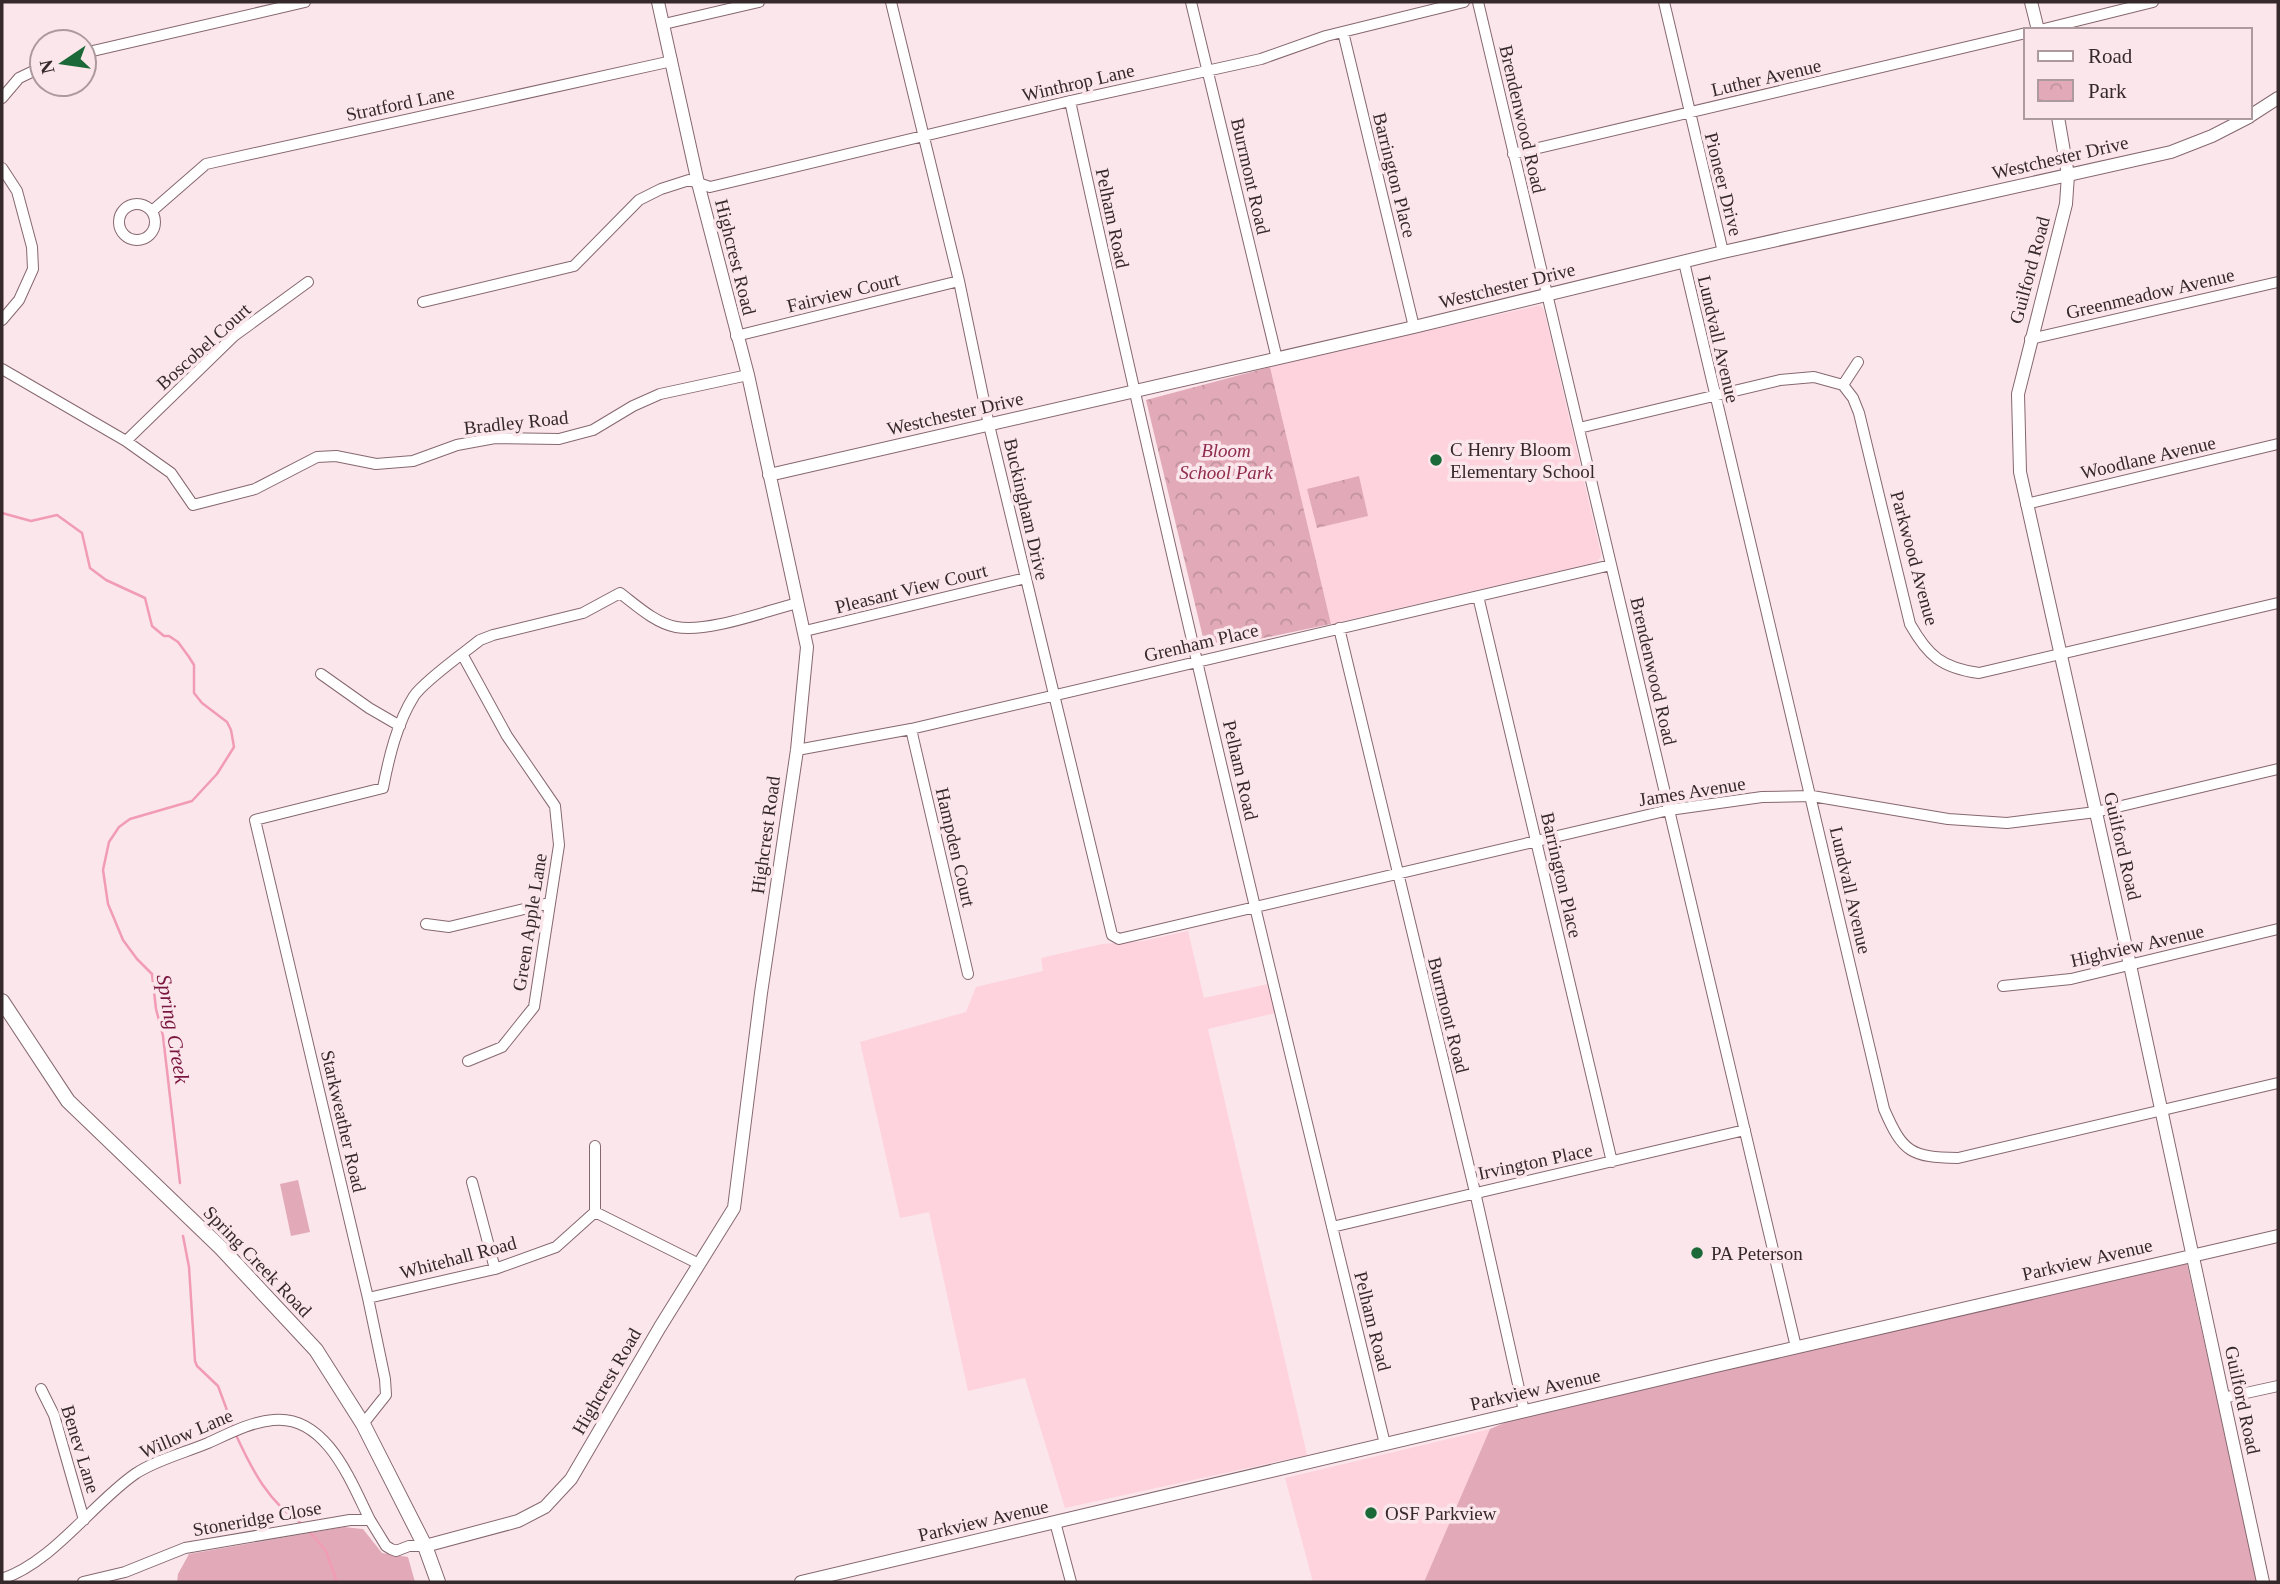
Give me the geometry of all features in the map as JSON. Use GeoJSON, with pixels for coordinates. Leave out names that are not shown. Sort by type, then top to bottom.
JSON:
{"type":"FeatureCollection","features":[{"type":"Feature","properties":{"kind":"main road","name":"Spring Creek Road"},"geometry":{"type":"LineString","coordinates":[[2,1001],[68,1101],[221,1248],[316,1350],[363,1424],[425,1546],[438,1582]]}},
{"type":"Feature","properties":{"kind":"street"},"geometry":{"type":"LineString","coordinates":[[98,50],[305,2]]}},
{"type":"Feature","properties":{"kind":"street","name":"Highcrest Road"},"geometry":{"type":"LineString","coordinates":[[425,1546],[518,1521],[545,1507],[570,1479],[734,1208],[761,993],[797,750],[807,647],[748,375],[698,183],[658,2]]}},
{"type":"Feature","properties":{"kind":"street"},"geometry":{"type":"LineString","coordinates":[[664,24],[759,2]]}},
{"type":"Feature","properties":{"kind":"street","name":"Buckingham Drive"},"geometry":{"type":"LineString","coordinates":[[891,2],[959,281],[989,425],[1053,695],[1112,935],[1119,939]]}},
{"type":"Feature","properties":{"kind":"street","name":"Burrmont Road"},"geometry":{"type":"LineString","coordinates":[[1191,2],[1277,359]]}},
{"type":"Feature","properties":{"kind":"street","name":"Winthrop Lane"},"geometry":{"type":"LineString","coordinates":[[423,302],[574,266],[639,200],[689,180],[710,187],[1275,55],[1343,32],[1464,2]]}},
{"type":"Feature","properties":{"kind":"street","name":"Brendenwood Road"},"geometry":{"type":"LineString","coordinates":[[1478,2],[1796,1347]]}},
{"type":"Feature","properties":{"kind":"street","name":"Pioneer Drive"},"geometry":{"type":"LineString","coordinates":[[1664,2],[1723,252]]}},
{"type":"Feature","properties":{"kind":"street"},"geometry":{"type":"LineString","coordinates":[[2031,2],[2038,28]]}},
{"type":"Feature","properties":{"kind":"street"},"geometry":{"type":"LineString","coordinates":[[2047,28],[2153,2]]}},
{"type":"Feature","properties":{"kind":"street","name":"Barrington Place"},"geometry":{"type":"LineString","coordinates":[[1343,32],[1414,327]]}},
{"type":"Feature","properties":{"kind":"street","name":"Luther Avenue"},"geometry":{"type":"LineString","coordinates":[[1513,154],[2024,33]]}},
{"type":"Feature","properties":{"kind":"street","name":"Stratford Lane"},"geometry":{"type":"LineString","coordinates":[[152,211],[206,164],[672,61]]}},
{"type":"Feature","properties":{"kind":"street"},"geometry":{"type":"LineString","coordinates":[[2,98],[19,78],[28,73]]}},
{"type":"Feature","properties":{"kind":"street","name":"Westchester Drive"},"geometry":{"type":"LineString","coordinates":[[2252,116],[2278,98]]}},
{"type":"Feature","properties":{"kind":"street","name":"Pelham Road"},"geometry":{"type":"LineString","coordinates":[[1070,101],[1134,393],[1385,1444]]}},
{"type":"Feature","properties":{"kind":"street","name":"Guilford Road"},"geometry":{"type":"LineString","coordinates":[[2058,119],[2068,175],[2061,227],[2018,394],[2018,444],[2026,504],[2062,655],[2263,1582]]}},
{"type":"Feature","properties":{"kind":"street","name":"Westchester Drive"},"geometry":{"type":"LineString","coordinates":[[769,475],[1134,393],[1723,252],[2171,152],[2246,119]]}},
{"type":"Feature","properties":{"kind":"street"},"geometry":{"type":"LineString","coordinates":[[2,168],[17,191],[32,247],[33,270],[19,300],[2,320]]}},
{"type":"Feature","properties":{"kind":"street","name":"Lundvall Avenue"},"geometry":{"type":"LineString","coordinates":[[1684,262],[1884,1109],[1895,1135],[1908,1150],[1931,1158],[1958,1158],[2278,1083]]}},
{"type":"Feature","properties":{"kind":"street","name":"Fairview Court"},"geometry":{"type":"LineString","coordinates":[[736,337],[959,281]]}},
{"type":"Feature","properties":{"kind":"street","name":"Boscobel Court"},"geometry":{"type":"LineString","coordinates":[[126,441],[234,336],[308,282]]}},
{"type":"Feature","properties":{"kind":"street","name":"Greenmeadow Avenue"},"geometry":{"type":"LineString","coordinates":[[2030,340],[2278,282]]}},
{"type":"Feature","properties":{"kind":"street"},"geometry":{"type":"LineString","coordinates":[[1579,428],[1791,379],[1814,377],[1843,384],[1858,362]]}},
{"type":"Feature","properties":{"kind":"street","name":"Bradley Road"},"geometry":{"type":"LineString","coordinates":[[2,369],[126,441],[171,473],[193,505],[256,489],[317,457],[336,456],[376,464],[413,461],[457,445],[495,438],[559,439],[593,430],[633,406],[660,394],[748,375]]}},
{"type":"Feature","properties":{"kind":"street","name":"Parkwood Avenue"},"geometry":{"type":"LineString","coordinates":[[1843,384],[1859,413],[1910,624],[1922,645],[1938,661],[1958,670],[1979,673],[2278,603]]}},
{"type":"Feature","properties":{"kind":"street","name":"Woodlane Avenue"},"geometry":{"type":"LineString","coordinates":[[2026,504],[2278,444]]}},
{"type":"Feature","properties":{"kind":"street","name":"Grenham Place"},"geometry":{"type":"LineString","coordinates":[[797,750],[911,729],[1611,565]]}},
{"type":"Feature","properties":{"kind":"street","name":"Pleasant View Court"},"geometry":{"type":"LineString","coordinates":[[805,631],[1026,578]]}},
{"type":"Feature","properties":{"kind":"street"},"geometry":{"type":"LineString","coordinates":[[321,674],[400,726],[415,694],[481,640],[583,613],[620,593],[674,627],[702,628],[798,603]]}},
{"type":"Feature","properties":{"kind":"street","name":"Barrington Place"},"geometry":{"type":"LineString","coordinates":[[1478,596],[1612,1162]]}},
{"type":"Feature","properties":{"kind":"street","name":"Burrmont Road"},"geometry":{"type":"LineString","coordinates":[[1339,628],[1475,1192],[1524,1411]]}},
{"type":"Feature","properties":{"kind":"street","name":"Green Apple Lane"},"geometry":{"type":"LineString","coordinates":[[462,654],[507,736],[555,806],[559,845],[534,1007],[502,1047],[468,1061]]}},
{"type":"Feature","properties":{"kind":"street","name":"Starkweather Road"},"geometry":{"type":"LineString","coordinates":[[363,1424],[386,1395],[385,1379],[256,820],[383,788],[389,757],[400,726]]}},
{"type":"Feature","properties":{"kind":"street","name":"Hampden Court"},"geometry":{"type":"LineString","coordinates":[[911,729],[968,974]]}},
{"type":"Feature","properties":{"kind":"street","name":"James Avenue"},"geometry":{"type":"LineString","coordinates":[[1119,939],[1669,810],[1762,797],[1812,796],[1948,819],[2007,823],[2096,811],[2278,769]]}},
{"type":"Feature","properties":{"kind":"street"},"geometry":{"type":"LineString","coordinates":[[426,924],[449,927],[549,903]]}},
{"type":"Feature","properties":{"kind":"street","name":"Highview Avenue"},"geometry":{"type":"LineString","coordinates":[[2003,986],[2071,979],[2278,929]]}},
{"type":"Feature","properties":{"kind":"street","name":"Irvington Place"},"geometry":{"type":"LineString","coordinates":[[1332,1227],[1745,1130]]}},
{"type":"Feature","properties":{"kind":"street"},"geometry":{"type":"LineString","coordinates":[[594,1146],[595,1212],[699,1264]]}},
{"type":"Feature","properties":{"kind":"street"},"geometry":{"type":"LineString","coordinates":[[471,1182],[495,1269]]}},
{"type":"Feature","properties":{"kind":"street","name":"Whitehall Road"},"geometry":{"type":"LineString","coordinates":[[368,1298],[495,1269],[556,1247],[595,1212]]}},
{"type":"Feature","properties":{"kind":"street","name":"Parkview Avenue"},"geometry":{"type":"LineString","coordinates":[[801,1582],[2278,1236]]}},
{"type":"Feature","properties":{"kind":"street"},"geometry":{"type":"LineString","coordinates":[[2223,1398],[2278,1386]]}},
{"type":"Feature","properties":{"kind":"street","name":"Benev Lane"},"geometry":{"type":"LineString","coordinates":[[41,1389],[54,1415],[84,1520]]}},
{"type":"Feature","properties":{"kind":"street","name":"Willow Lane"},"geometry":{"type":"LineString","coordinates":[[2,1579],[19,1573],[134,1475],[156,1463],[249,1426],[275,1420],[288,1420],[305,1426],[320,1438],[342,1466],[370,1520]]}},
{"type":"Feature","properties":{"kind":"street"},"geometry":{"type":"LineString","coordinates":[[370,1520],[386,1546],[391,1549],[396,1551],[409,1546],[425,1546]]}},
{"type":"Feature","properties":{"kind":"street","name":"Stoneridge Close"},"geometry":{"type":"LineString","coordinates":[[83,1582],[125,1572],[185,1548],[313,1525],[370,1520]]}},
{"type":"Feature","properties":{"kind":"street"},"geometry":{"type":"LineString","coordinates":[[1055,1522],[1071,1582]]}},
{"type":"Feature","properties":{"kind":"shaded area","name":"C Henry Bloom Elementary School"},"geometry":{"type":"Polygon","coordinates":[[[1540,305],[1544,310],[1600,558],[1597,562],[1331,624],[1270,367],[1540,305]]]}},
{"type":"Feature","properties":{"kind":"shaded area"},"geometry":{"type":"Polygon","coordinates":[[[1188,931],[1204,998],[1268,984],[1275,1013],[1208,1029],[1307,1455],[1065,1508],[1025,1378],[968,1391],[929,1212],[900,1218],[860,1042],[966,1012],[976,987],[1043,971],[1041,958],[1102,944],[1143,941],[1188,931]]]}},
{"type":"Feature","properties":{"kind":"shaded area"},"geometry":{"type":"Polygon","coordinates":[[[1490,1429],[1424,1582],[1313,1582],[1285,1478],[1490,1429]]]}},
{"type":"Feature","properties":{"kind":"green space","name":"Bloom School Park"},"geometry":{"type":"Polygon","coordinates":[[[1270,367],[1331,624],[1206,650],[1146,400],[1270,367]]]}},
{"type":"Feature","properties":{"kind":"green space"},"geometry":{"type":"Polygon","coordinates":[[[1359,476],[1368,516],[1317,528],[1307,489],[1359,476]]]}},
{"type":"Feature","properties":{"kind":"green space"},"geometry":{"type":"Polygon","coordinates":[[[298,1180],[310,1232],[291,1236],[280,1184],[298,1180]]]}},
{"type":"Feature","properties":{"kind":"green space"},"geometry":{"type":"Polygon","coordinates":[[[2179,1257],[2186,1259],[2257,1582],[1424,1582],[1490,1429],[1525,1414],[1775,1359],[2179,1257]]]}},
{"type":"Feature","properties":{"kind":"green space"},"geometry":{"type":"Polygon","coordinates":[[[344,1527],[363,1529],[382,1553],[408,1557],[415,1582],[177,1582],[178,1574],[189,1554],[344,1527]]]}},
{"type":"Feature","properties":{"kind":"waterway","name":"Spring Creek"},"geometry":{"type":"LineString","coordinates":[[2,513],[31,521],[57,515],[82,533],[90,568],[106,580],[145,598],[152,626],[164,636],[178,642],[194,665],[194,693],[202,703],[227,722],[231,730],[234,747],[217,774],[192,801],[130,819],[119,827],[109,842],[103,870],[108,904],[123,940],[152,974],[156,1009],[163,1036],[180,1183]]}},
{"type":"Feature","properties":{"kind":"waterway","name":"Spring Creek"},"geometry":{"type":"LineString","coordinates":[[183,1236],[189,1267],[195,1361],[218,1386],[234,1429]]}},
{"type":"Feature","properties":{"kind":"waterway","name":"Spring Creek"},"geometry":{"type":"LineString","coordinates":[[236,1435],[255,1473],[271,1496],[290,1516],[302,1524]]}},
{"type":"Feature","properties":{"kind":"waterway","name":"Spring Creek"},"geometry":{"type":"LineString","coordinates":[[309,1531],[326,1551],[337,1582]]}},
{"type":"Feature","properties":{"kind":"place","name":"C Henry Bloom Elementary School"},"geometry":{"type":"Point","coordinates":[1436,460]}},
{"type":"Feature","properties":{"kind":"place","name":"PA Peterson"},"geometry":{"type":"Point","coordinates":[1697,1253]}},
{"type":"Feature","properties":{"kind":"place","name":"OSF Parkview"},"geometry":{"type":"Point","coordinates":[1371,1513]}}]}
